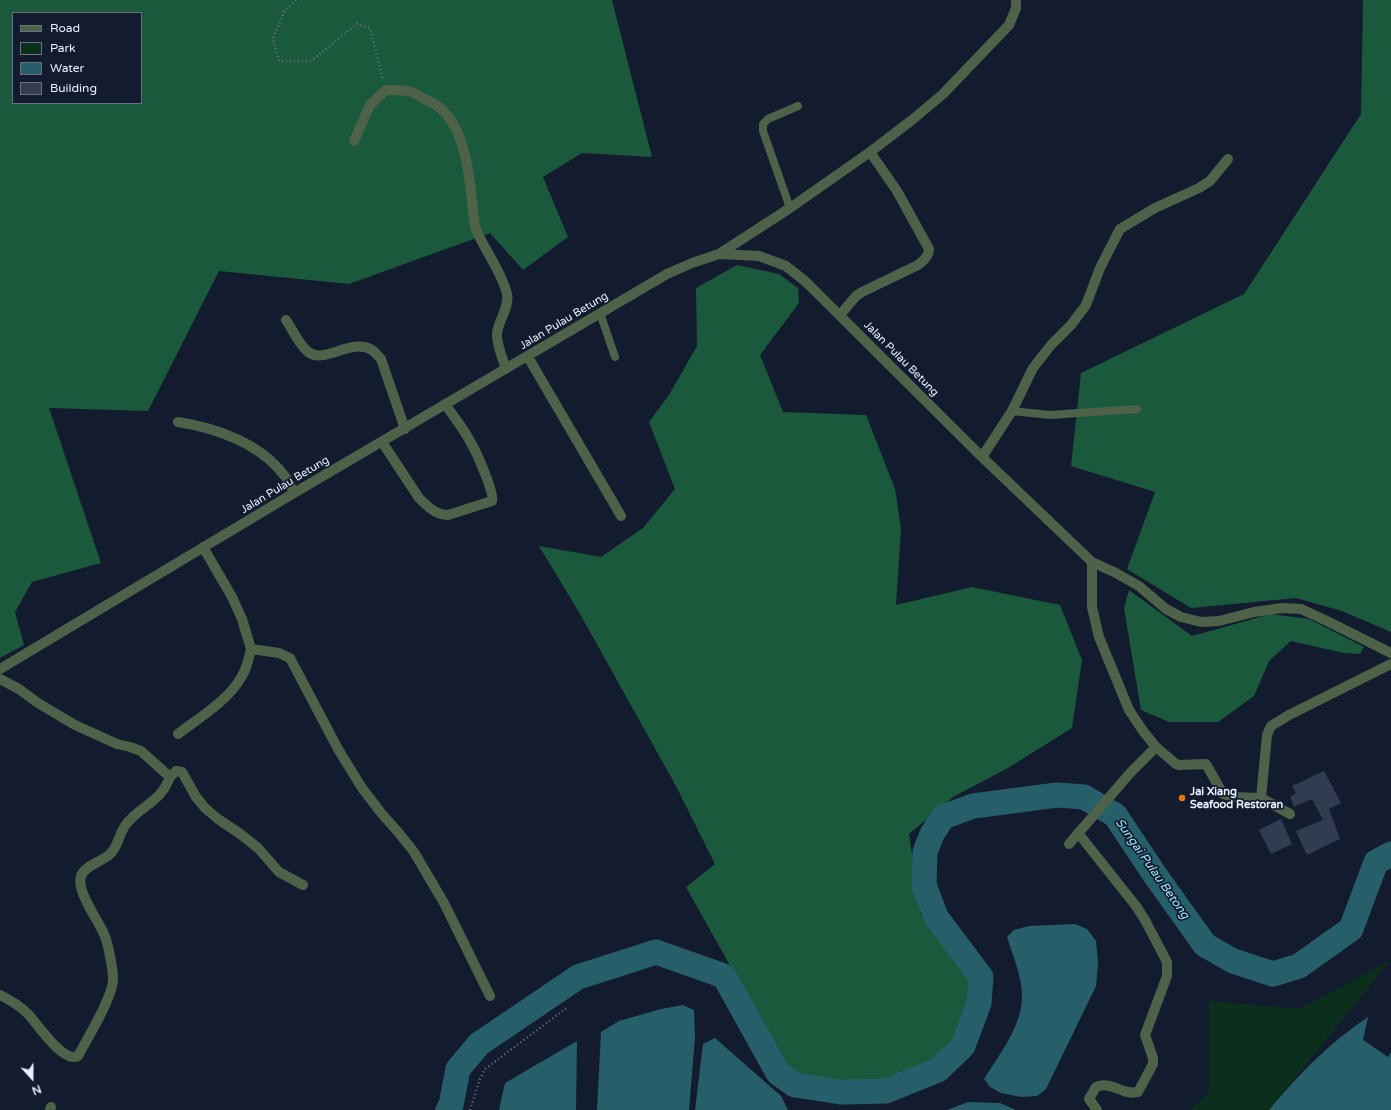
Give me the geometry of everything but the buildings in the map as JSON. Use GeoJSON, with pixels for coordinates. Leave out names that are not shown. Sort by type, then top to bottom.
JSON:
{"type":"FeatureCollection","features":[{"type":"Feature","properties":{"kind":"street"},"geometry":{"type":"LineString","coordinates":[[719,254],[790,208],[870,152],[912,120],[942,94],[1009,25],[1016,8],[1016,0]]}},
{"type":"Feature","properties":{"kind":"street"},"geometry":{"type":"LineString","coordinates":[[354,141],[370,105],[386,90],[409,91],[440,108],[451,122],[461,143],[467,163],[475,227],[478,236],[498,272],[508,295],[507,303],[497,332],[497,339],[506,369]]}},
{"type":"Feature","properties":{"kind":"street"},"geometry":{"type":"LineString","coordinates":[[840,315],[856,296],[918,265],[923,261],[929,252],[929,249],[906,206],[870,152]]}},
{"type":"Feature","properties":{"kind":"street"},"geometry":{"type":"LineString","coordinates":[[982,457],[1012,411],[1033,368],[1071,325],[1086,305],[1100,268],[1120,229],[1155,208],[1199,188],[1210,181],[1228,159]]}},
{"type":"Feature","properties":{"kind":"street","name":"Jalan Pulau Betung"},"geometry":{"type":"LineString","coordinates":[[0,669],[294,492],[405,429],[667,274],[692,263],[719,254],[759,256],[786,266],[806,282],[982,457],[1092,562],[1139,586],[1166,609],[1181,617],[1201,622],[1282,608],[1301,610],[1327,621],[1391,653]]}},
{"type":"Feature","properties":{"kind":"street"},"geometry":{"type":"LineString","coordinates":[[286,320],[307,352],[315,356],[323,356],[350,347],[362,346],[373,351],[381,359],[405,429]]}},
{"type":"Feature","properties":{"kind":"street"},"geometry":{"type":"LineString","coordinates":[[528,357],[621,516]]}},
{"type":"Feature","properties":{"kind":"street"},"geometry":{"type":"LineString","coordinates":[[382,442],[419,498],[427,506],[441,515],[448,515],[492,500],[493,496],[471,443],[445,404]]}},
{"type":"Feature","properties":{"kind":"street"},"geometry":{"type":"LineString","coordinates":[[178,422],[198,425],[213,430],[239,440],[255,449],[284,474],[294,492]]}},
{"type":"Feature","properties":{"kind":"street"},"geometry":{"type":"LineString","coordinates":[[178,734],[227,695],[244,674],[251,649],[242,619],[232,597],[203,547]]}},
{"type":"Feature","properties":{"kind":"street"},"geometry":{"type":"LineString","coordinates":[[1092,562],[1092,607],[1099,637],[1129,710],[1143,731],[1156,747],[1180,765],[1206,764],[1218,786],[1227,796],[1261,798],[1290,814]]}},
{"type":"Feature","properties":{"kind":"street"},"geometry":{"type":"LineString","coordinates":[[251,649],[279,653],[290,658],[338,749],[358,781],[418,859],[444,904],[490,996]]}},
{"type":"Feature","properties":{"kind":"street"},"geometry":{"type":"LineString","coordinates":[[1261,798],[1267,735],[1271,726],[1289,715],[1391,664]]}},
{"type":"Feature","properties":{"kind":"street"},"geometry":{"type":"LineString","coordinates":[[0,680],[19,689],[38,703],[75,725],[117,744],[130,746],[141,751],[170,777]]}},
{"type":"Feature","properties":{"kind":"street"},"geometry":{"type":"LineString","coordinates":[[1069,844],[1131,772],[1156,747]]}},
{"type":"Feature","properties":{"kind":"street"},"geometry":{"type":"LineString","coordinates":[[0,994],[30,1015],[51,1041],[64,1054],[71,1057],[78,1056],[102,1011],[110,993],[113,980],[108,945],[104,934],[85,899],[80,881],[81,875],[86,869],[110,855],[116,848],[126,824],[161,795],[167,787],[170,777],[176,772],[182,772],[196,797],[218,820],[258,848],[279,872],[303,885]]}},
{"type":"Feature","properties":{"kind":"street"},"geometry":{"type":"LineString","coordinates":[[1080,830],[1142,915],[1163,953],[1167,966],[1167,976],[1145,1035],[1153,1060],[1140,1090],[1138,1092],[1129,1093],[1107,1085],[1100,1085],[1096,1087],[1089,1099],[1097,1110]]}},
{"type":"Feature","properties":{"kind":"lane"},"geometry":{"type":"LineString","coordinates":[[790,208],[763,131],[763,124],[768,119],[798,106]]}},
{"type":"Feature","properties":{"kind":"lane"},"geometry":{"type":"LineString","coordinates":[[600,313],[615,357]]}},
{"type":"Feature","properties":{"kind":"lane"},"geometry":{"type":"LineString","coordinates":[[1012,411],[1050,415],[1137,409]]}},
{"type":"Feature","properties":{"kind":"path"},"geometry":{"type":"LineString","coordinates":[[296,0],[285,10],[273,38],[279,61],[311,61],[357,24],[370,28],[386,90]]}},
{"type":"Feature","properties":{"kind":"path"},"geometry":{"type":"LineString","coordinates":[[470,1110],[480,1079],[485,1069],[568,1007]]}},
{"type":"Feature","properties":{"kind":"green space"},"geometry":{"type":"Polygon","coordinates":[[[1391,960],[1269,1110],[1189,1110],[1209,1092],[1209,1001],[1300,1009],[1391,960]]]}},
{"type":"Feature","properties":{"kind":"shaded area"},"geometry":{"type":"Polygon","coordinates":[[[0,0],[612,0],[652,157],[582,153],[543,177],[568,237],[523,270],[490,233],[349,284],[219,271],[148,411],[49,408],[101,563],[32,582],[15,612],[24,645],[0,658],[0,0]]]}},
{"type":"Feature","properties":{"kind":"shaded area"},"geometry":{"type":"Polygon","coordinates":[[[1363,0],[1391,0],[1391,632],[1342,611],[1296,598],[1191,608],[1127,569],[1155,492],[1071,466],[1081,373],[1244,294],[1361,114],[1363,0]]]}},
{"type":"Feature","properties":{"kind":"shaded area"},"geometry":{"type":"Polygon","coordinates":[[[737,265],[779,274],[798,288],[799,303],[760,355],[783,412],[866,415],[895,489],[901,529],[896,605],[972,587],[1060,605],[1082,660],[1072,728],[1008,768],[953,797],[909,834],[921,915],[971,971],[965,1022],[941,1058],[890,1081],[847,1083],[794,1074],[775,1046],[686,887],[715,864],[676,786],[580,614],[539,546],[601,557],[643,528],[675,489],[649,422],[669,395],[697,346],[696,288],[737,265]]]}},
{"type":"Feature","properties":{"kind":"shaded area"},"geometry":{"type":"Polygon","coordinates":[[[1129,590],[1192,636],[1271,614],[1309,619],[1364,647],[1360,654],[1344,653],[1291,641],[1269,661],[1254,696],[1218,722],[1169,722],[1141,710],[1124,608],[1129,590]]]}},
{"type":"Feature","properties":{"kind":"water"},"geometry":{"type":"Polygon","coordinates":[[[1075,924],[1087,929],[1096,941],[1098,962],[1096,986],[1046,1089],[1037,1096],[1021,1097],[1001,1093],[990,1087],[984,1079],[1013,1031],[1022,999],[1021,984],[1007,937],[1014,930],[1029,926],[1075,924]]]}},
{"type":"Feature","properties":{"kind":"water"},"geometry":{"type":"Polygon","coordinates":[[[683,1005],[694,1010],[695,1037],[689,1110],[597,1110],[601,1032],[619,1021],[661,1009],[683,1005]]]}},
{"type":"Feature","properties":{"kind":"water"},"geometry":{"type":"Polygon","coordinates":[[[1368,1017],[1363,1040],[1388,1057],[1391,1052],[1391,1110],[1269,1110],[1291,1084],[1315,1060],[1341,1037],[1368,1017]]]}},
{"type":"Feature","properties":{"kind":"water"},"geometry":{"type":"Polygon","coordinates":[[[715,1038],[781,1096],[788,1110],[695,1110],[703,1044],[715,1038]]]}},
{"type":"Feature","properties":{"kind":"water"},"geometry":{"type":"Polygon","coordinates":[[[577,1041],[576,1110],[499,1110],[505,1083],[577,1041]]]}},
{"type":"Feature","properties":{"kind":"water"},"geometry":{"type":"Polygon","coordinates":[[[968,1102],[1000,1103],[1016,1110],[947,1110],[968,1102]]]}},
{"type":"Feature","properties":{"kind":"waterway","name":"Sungai Pulau Betong"},"geometry":{"type":"LineString","coordinates":[[448,1110],[451,1105],[458,1069],[479,1044],[578,977],[656,952],[724,976],[778,1073],[795,1085],[841,1092],[886,1091],[938,1070],[963,1046],[979,1003],[981,977],[936,917],[924,885],[925,852],[932,834],[943,817],[973,806],[1057,795],[1084,797],[1115,815],[1155,875],[1205,945],[1233,961],[1273,974],[1299,966],[1351,929],[1376,862],[1391,854]]}},
{"type":"Feature","properties":{"kind":"place","name":"Jai Xiang Seafood Restoran"},"geometry":{"type":"Point","coordinates":[1182,798]}}]}
